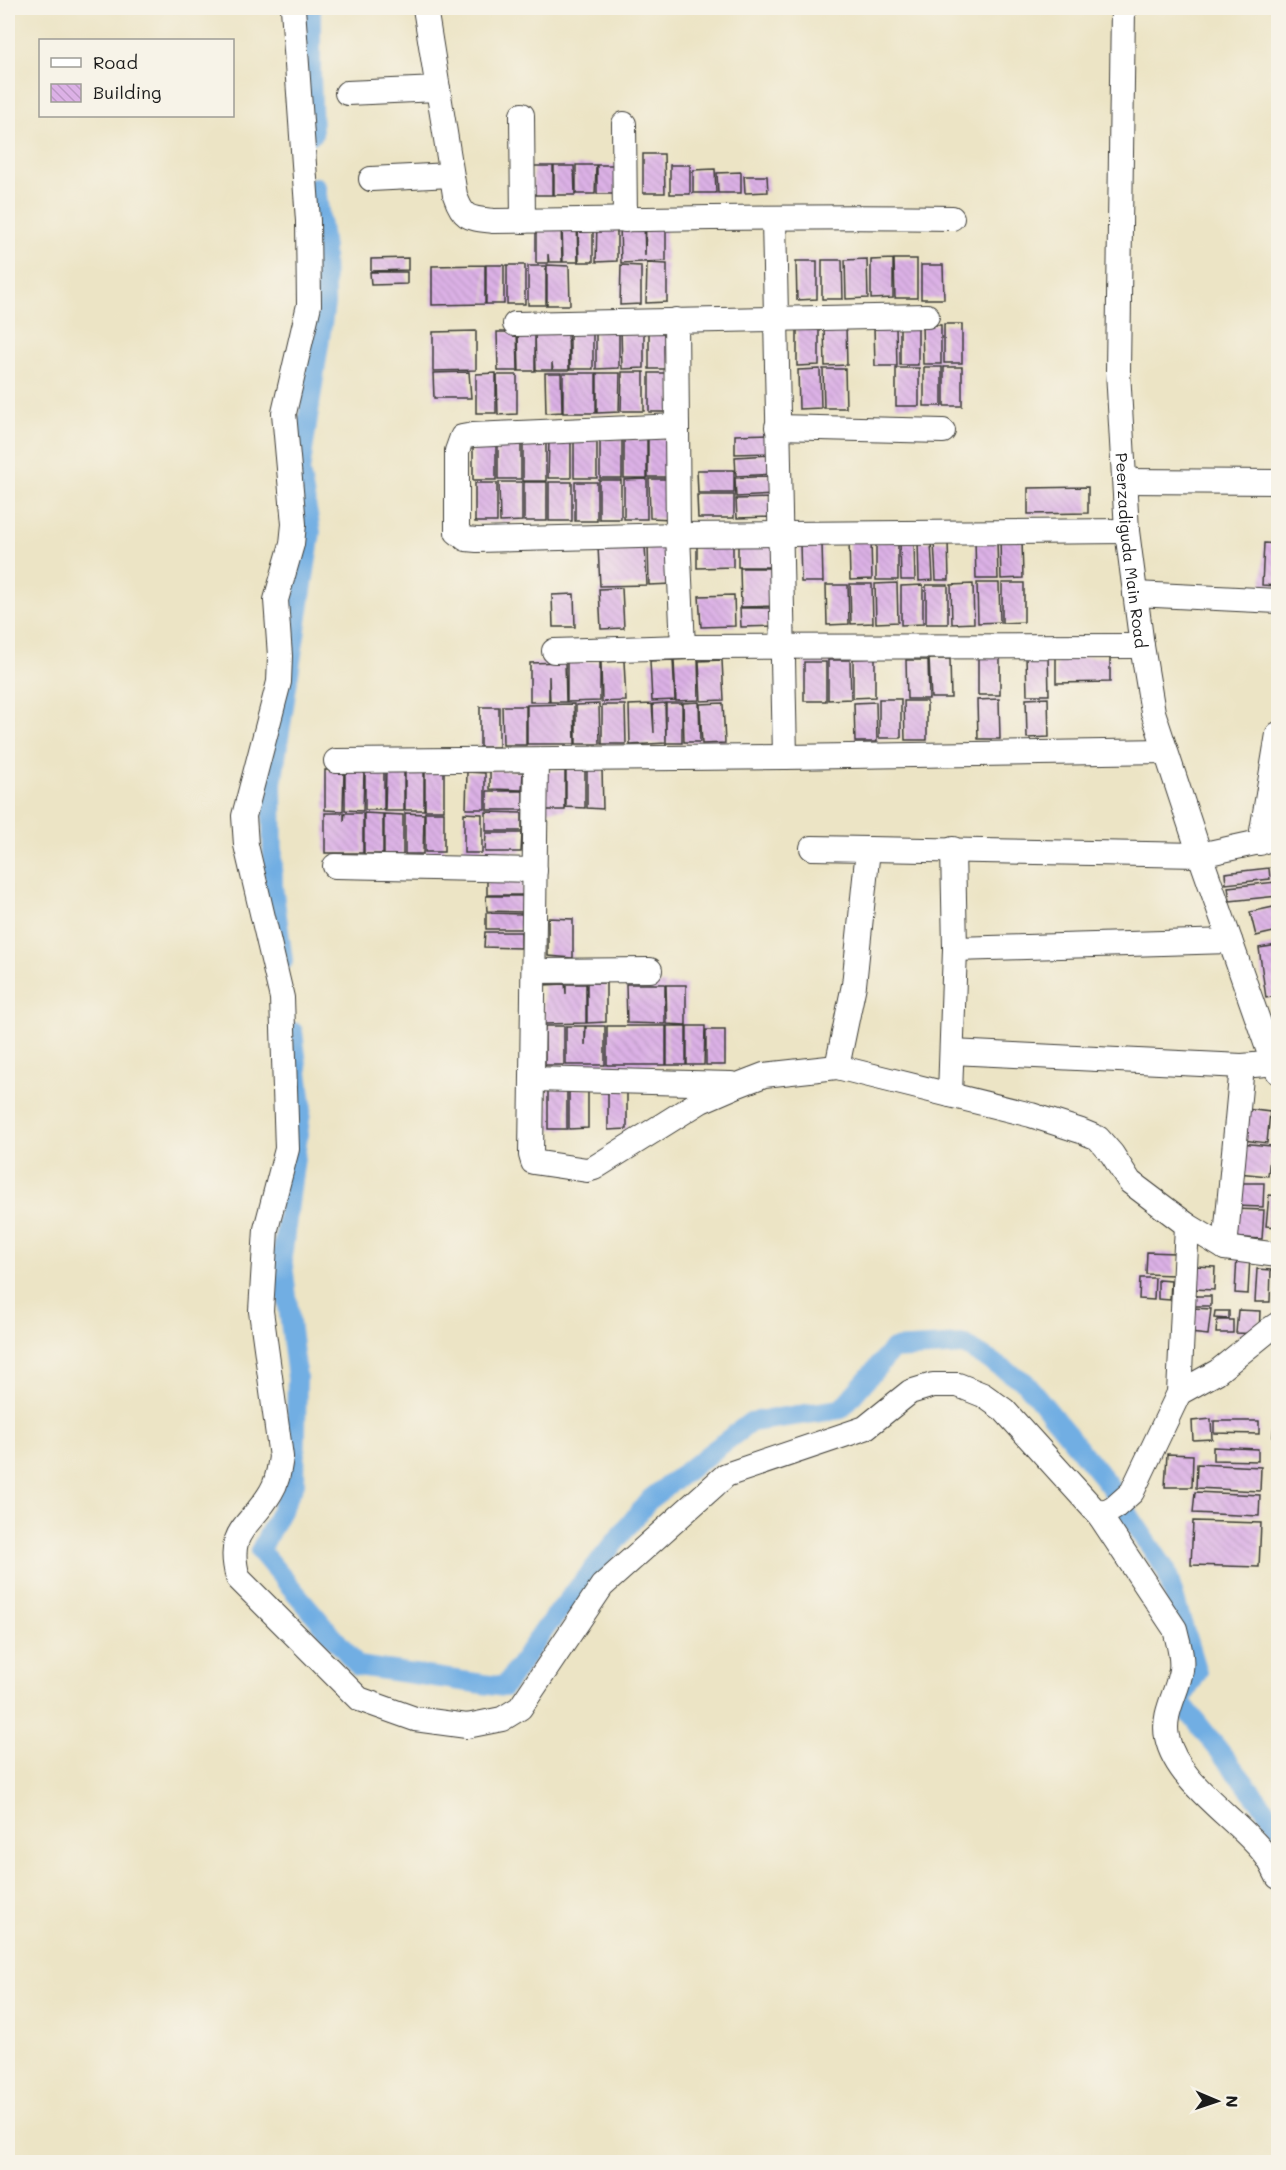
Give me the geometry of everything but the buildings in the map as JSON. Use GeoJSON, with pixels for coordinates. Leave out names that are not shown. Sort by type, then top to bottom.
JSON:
{"type":"FeatureCollection","features":[{"type":"Feature","properties":{"kind":"street"},"geometry":{"type":"LineString","coordinates":[[292,8],[308,220],[309,305],[284,413],[294,524],[292,544],[276,600],[280,656],[279,682],[244,816],[246,845],[282,998],[287,1149],[266,1229],[261,1311],[281,1456],[277,1480],[271,1492],[240,1532],[235,1544],[232,1558],[238,1578],[359,1699],[415,1719],[467,1726],[502,1719],[520,1708],[602,1586],[726,1475],[865,1428],[910,1392],[933,1385],[958,1385],[983,1395],[1004,1410],[1115,1505],[1175,1629],[1180,1649],[1181,1669],[1169,1707],[1166,1735],[1174,1760],[1264,1853],[1278,1876]]}},
{"type":"Feature","properties":{"kind":"street"},"geometry":{"type":"LineString","coordinates":[[425,8],[454,195],[460,210],[470,218],[523,220],[774,219],[852,216],[952,218]]}},
{"type":"Feature","properties":{"kind":"street","name":"Peerzadiguda Main Road"},"geometry":{"type":"LineString","coordinates":[[1124,8],[1118,371],[1127,531],[1142,646],[1153,712],[1230,941],[1277,1066]]}},
{"type":"Feature","properties":{"kind":"street"},"geometry":{"type":"LineString","coordinates":[[347,93],[438,89]]}},
{"type":"Feature","properties":{"kind":"street"},"geometry":{"type":"LineString","coordinates":[[522,115],[523,220]]}},
{"type":"Feature","properties":{"kind":"street"},"geometry":{"type":"LineString","coordinates":[[624,124],[625,220]]}},
{"type":"Feature","properties":{"kind":"street"},"geometry":{"type":"LineString","coordinates":[[371,179],[451,176]]}},
{"type":"Feature","properties":{"kind":"street"},"geometry":{"type":"LineString","coordinates":[[774,219],[777,427],[782,535],[784,758]]}},
{"type":"Feature","properties":{"kind":"street"},"geometry":{"type":"LineString","coordinates":[[516,324],[927,316]]}},
{"type":"Feature","properties":{"kind":"street"},"geometry":{"type":"LineString","coordinates":[[676,320],[678,535],[683,647]]}},
{"type":"Feature","properties":{"kind":"street"},"geometry":{"type":"LineString","coordinates":[[677,426],[462,437],[457,451],[457,532],[466,539],[477,540],[678,535],[1127,531]]}},
{"type":"Feature","properties":{"kind":"street"},"geometry":{"type":"LineString","coordinates":[[777,427],[943,431]]}},
{"type":"Feature","properties":{"kind":"street"},"geometry":{"type":"LineString","coordinates":[[1125,482],[1278,482]]}},
{"type":"Feature","properties":{"kind":"street"},"geometry":{"type":"LineString","coordinates":[[1135,594],[1278,601]]}},
{"type":"Feature","properties":{"kind":"street"},"geometry":{"type":"LineString","coordinates":[[554,651],[683,647],[1142,646]]}},
{"type":"Feature","properties":{"kind":"street"},"geometry":{"type":"LineString","coordinates":[[812,848],[1200,855],[1269,841],[1278,734]]}},
{"type":"Feature","properties":{"kind":"street"},"geometry":{"type":"LineString","coordinates":[[336,761],[784,758],[1166,750]]}},
{"type":"Feature","properties":{"kind":"street"},"geometry":{"type":"LineString","coordinates":[[536,760],[531,1155],[533,1162],[587,1170],[701,1101],[738,1085],[764,1075],[837,1067],[1031,1115],[1098,1138],[1112,1154],[1130,1182],[1187,1225],[1225,1248],[1278,1255]]}},
{"type":"Feature","properties":{"kind":"street"},"geometry":{"type":"LineString","coordinates":[[837,1067],[854,985],[868,849]]}},
{"type":"Feature","properties":{"kind":"street"},"geometry":{"type":"LineString","coordinates":[[950,1095],[955,949],[953,849]]}},
{"type":"Feature","properties":{"kind":"street"},"geometry":{"type":"LineString","coordinates":[[335,866],[535,870]]}},
{"type":"Feature","properties":{"kind":"street"},"geometry":{"type":"LineString","coordinates":[[955,949],[1230,941]]}},
{"type":"Feature","properties":{"kind":"street"},"geometry":{"type":"LineString","coordinates":[[534,971],[650,970]]}},
{"type":"Feature","properties":{"kind":"street"},"geometry":{"type":"LineString","coordinates":[[952,1052],[1277,1066]]}},
{"type":"Feature","properties":{"kind":"street"},"geometry":{"type":"LineString","coordinates":[[1225,1248],[1242,1066]]}},
{"type":"Feature","properties":{"kind":"street"},"geometry":{"type":"LineString","coordinates":[[532,1079],[738,1085]]}},
{"type":"Feature","properties":{"kind":"street"},"geometry":{"type":"LineString","coordinates":[[1115,1505],[1179,1393],[1187,1225]]}},
{"type":"Feature","properties":{"kind":"street"},"geometry":{"type":"LineString","coordinates":[[1179,1393],[1217,1372],[1278,1324]]}},
{"type":"Feature","properties":{"kind":"waterway"},"geometry":{"type":"LineString","coordinates":[[311,8],[313,134]]}},
{"type":"Feature","properties":{"kind":"waterway"},"geometry":{"type":"LineString","coordinates":[[283,961],[273,886],[272,783],[311,532],[300,471],[325,304],[324,249],[316,187]]}},
{"type":"Feature","properties":{"kind":"waterway"},"geometry":{"type":"LineString","coordinates":[[293,1032],[302,1104],[282,1257],[297,1378],[295,1483],[260,1551],[358,1666],[504,1687],[547,1626],[650,1499],[751,1422],[841,1409],[893,1349],[964,1345],[1025,1382],[1108,1484],[1166,1570],[1197,1673],[1180,1701],[1278,1825]]}}]}
